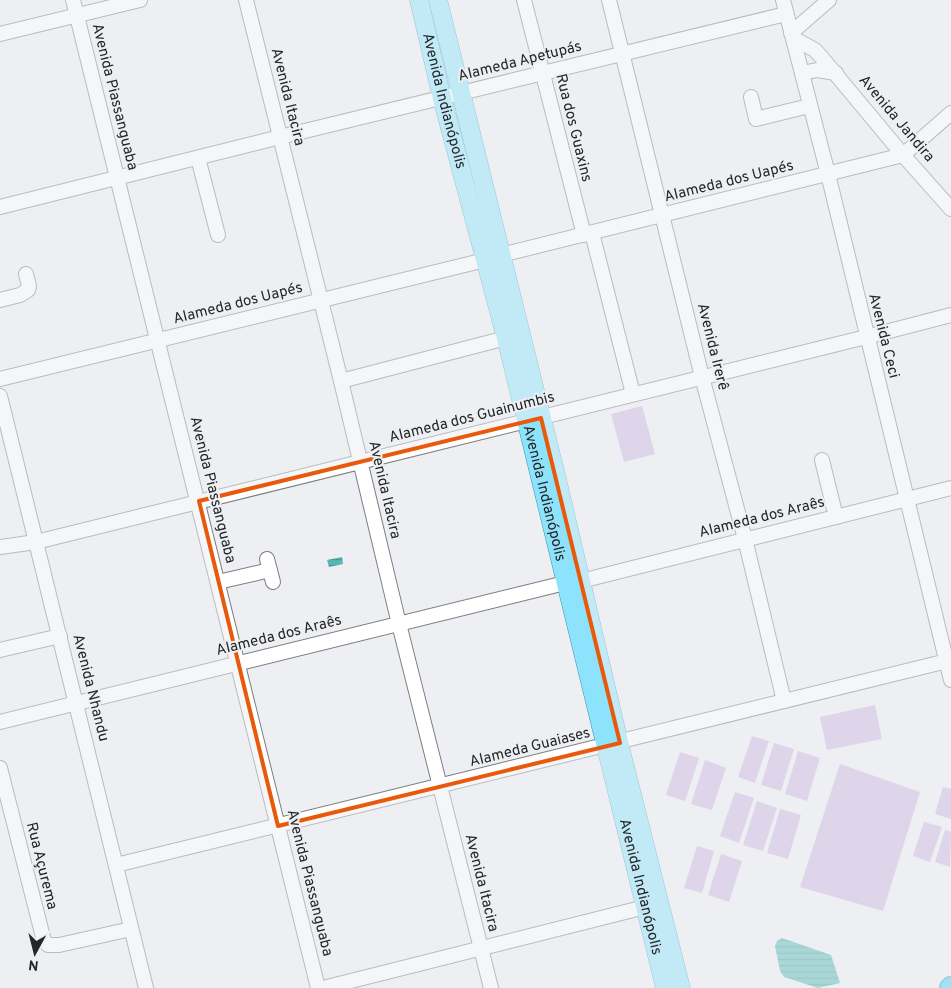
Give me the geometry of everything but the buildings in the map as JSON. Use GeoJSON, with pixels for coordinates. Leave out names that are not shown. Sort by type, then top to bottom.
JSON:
{"type":"FeatureCollection","features":[{"type":"Feature","properties":{"kind":"main road","name":"Avenida Indianópolis"},"geometry":{"type":"LineString","coordinates":[[419,0],[442,98],[493,257],[613,744],[681,988]]}},
{"type":"Feature","properties":{"kind":"main road","name":"Avenida Indianópolis"},"geometry":{"type":"LineString","coordinates":[[438,0],[460,94],[493,257],[506,338],[534,420]]}},
{"type":"Feature","properties":{"kind":"main road","name":"Avenida Indianópolis"},"geometry":{"type":"LineString","coordinates":[[613,744],[645,906],[666,988]]}},
{"type":"Feature","properties":{"kind":"street","name":"Avenida Piassanguaba"},"geometry":{"type":"LineString","coordinates":[[73,0],[157,341],[199,501],[318,988]]}},
{"type":"Feature","properties":{"kind":"street"},"geometry":{"type":"LineString","coordinates":[[0,34],[140,0]]}},
{"type":"Feature","properties":{"kind":"street","name":"Avenida Itacira"},"geometry":{"type":"LineString","coordinates":[[246,0],[361,462],[398,624],[490,988]]}},
{"type":"Feature","properties":{"kind":"street","name":"Rua dos Guaxins"},"geometry":{"type":"LineString","coordinates":[[524,0],[633,394]]}},
{"type":"Feature","properties":{"kind":"street","name":"Avenida Irerê"},"geometry":{"type":"LineString","coordinates":[[609,0],[784,701]]}},
{"type":"Feature","properties":{"kind":"street"},"geometry":{"type":"LineString","coordinates":[[792,36],[829,0]]}},
{"type":"Feature","properties":{"kind":"street","name":"Alameda Apetupás"},"geometry":{"type":"LineString","coordinates":[[0,207],[280,136],[622,54],[784,7]]}},
{"type":"Feature","properties":{"kind":"street","name":"Avenida Ceci"},"geometry":{"type":"LineString","coordinates":[[784,7],[828,174],[866,337],[949,661],[951,680]]}},
{"type":"Feature","properties":{"kind":"street","name":"Avenida Jandira"},"geometry":{"type":"LineString","coordinates":[[792,36],[815,50],[951,209]]}},
{"type":"Feature","properties":{"kind":"street","name":"Avenida Jandira"},"geometry":{"type":"LineString","coordinates":[[802,73],[816,70],[836,73]]}},
{"type":"Feature","properties":{"kind":"street"},"geometry":{"type":"LineString","coordinates":[[751,96],[757,119],[809,106]]}},
{"type":"Feature","properties":{"kind":"street","name":"Alameda dos Uapés"},"geometry":{"type":"LineString","coordinates":[[0,379],[903,155],[951,113]]}},
{"type":"Feature","properties":{"kind":"street"},"geometry":{"type":"LineString","coordinates":[[198,158],[218,235]]}},
{"type":"Feature","properties":{"kind":"street"},"geometry":{"type":"LineString","coordinates":[[0,300],[28,290],[26,274]]}},
{"type":"Feature","properties":{"kind":"street","name":"Alameda dos Guainumbis"},"geometry":{"type":"LineString","coordinates":[[0,547],[36,542],[534,420],[951,314]]}},
{"type":"Feature","properties":{"kind":"street"},"geometry":{"type":"LineString","coordinates":[[341,381],[506,338]]}},
{"type":"Feature","properties":{"kind":"street","name":"Avenida Nhandu"},"geometry":{"type":"LineString","coordinates":[[0,396],[146,988]]}},
{"type":"Feature","properties":{"kind":"street"},"geometry":{"type":"LineString","coordinates":[[822,460],[836,517]]}},
{"type":"Feature","properties":{"kind":"street","name":"Alameda dos Araês"},"geometry":{"type":"LineString","coordinates":[[0,722],[951,488]]}},
{"type":"Feature","properties":{"kind":"street"},"geometry":{"type":"LineString","coordinates":[[218,582],[270,570]]}},
{"type":"Feature","properties":{"kind":"street"},"geometry":{"type":"LineString","coordinates":[[0,650],[60,636]]}},
{"type":"Feature","properties":{"kind":"street","name":"Alameda Guaiases"},"geometry":{"type":"LineString","coordinates":[[116,866],[949,661]]}},
{"type":"Feature","properties":{"kind":"street","name":"Rua Açurema"},"geometry":{"type":"LineString","coordinates":[[0,768],[44,941],[48,945],[58,946],[131,929]]}},
{"type":"Feature","properties":{"kind":"street"},"geometry":{"type":"LineString","coordinates":[[324,988],[645,906]]}},
{"type":"Feature","properties":{"kind":"highlighted area"},"geometry":{"type":"Polygon","coordinates":[[[541,418],[620,743],[278,826],[199,501],[541,418]]]}},
{"type":"Feature","properties":{"kind":"shaded area"},"geometry":{"type":"Polygon","coordinates":[[[642,406],[655,454],[624,462],[611,414],[642,406]]]}},
{"type":"Feature","properties":{"kind":"shaded area"},"geometry":{"type":"Polygon","coordinates":[[[875,705],[882,739],[827,750],[820,717],[875,705]]]}},
{"type":"Feature","properties":{"kind":"shaded area"},"geometry":{"type":"Polygon","coordinates":[[[752,736],[769,741],[755,783],[738,777],[752,736]]]}},
{"type":"Feature","properties":{"kind":"shaded area"},"geometry":{"type":"Polygon","coordinates":[[[774,743],[794,749],[781,791],[761,785],[774,743]]]}},
{"type":"Feature","properties":{"kind":"shaded area"},"geometry":{"type":"Polygon","coordinates":[[[798,751],[820,758],[807,801],[785,794],[798,751]]]}},
{"type":"Feature","properties":{"kind":"shaded area"},"geometry":{"type":"Polygon","coordinates":[[[680,752],[699,758],[685,801],[666,795],[680,752]]]}},
{"type":"Feature","properties":{"kind":"shaded area"},"geometry":{"type":"Polygon","coordinates":[[[705,760],[726,768],[712,810],[691,804],[705,760]]]}},
{"type":"Feature","properties":{"kind":"shaded area"},"geometry":{"type":"Polygon","coordinates":[[[840,764],[920,792],[883,911],[800,887],[840,764]]]}},
{"type":"Feature","properties":{"kind":"shaded area"},"geometry":{"type":"Polygon","coordinates":[[[943,787],[951,789],[951,819],[935,814],[943,787]]]}},
{"type":"Feature","properties":{"kind":"shaded area"},"geometry":{"type":"Polygon","coordinates":[[[735,792],[754,798],[739,843],[720,836],[735,792]]]}},
{"type":"Feature","properties":{"kind":"shaded area"},"geometry":{"type":"Polygon","coordinates":[[[757,801],[777,808],[763,851],[743,845],[757,801]]]}},
{"type":"Feature","properties":{"kind":"shaded area"},"geometry":{"type":"Polygon","coordinates":[[[780,809],[801,815],[788,859],[767,853],[780,809]]]}},
{"type":"Feature","properties":{"kind":"shaded area"},"geometry":{"type":"Polygon","coordinates":[[[924,822],[942,827],[930,862],[913,856],[924,822]]]}},
{"type":"Feature","properties":{"kind":"shaded area"},"geometry":{"type":"Polygon","coordinates":[[[945,830],[951,832],[950,867],[935,862],[945,830]]]}},
{"type":"Feature","properties":{"kind":"shaded area"},"geometry":{"type":"Polygon","coordinates":[[[697,846],[714,851],[702,893],[684,888],[697,846]]]}},
{"type":"Feature","properties":{"kind":"shaded area"},"geometry":{"type":"Polygon","coordinates":[[[721,854],[742,861],[729,902],[708,895],[721,854]]]}},
{"type":"Feature","properties":{"kind":"water"},"geometry":{"type":"Polygon","coordinates":[[[342,557],[343,564],[329,567],[327,560],[342,557]]]}},
{"type":"Feature","properties":{"kind":"water"},"geometry":{"type":"Polygon","coordinates":[[[782,938],[831,955],[840,983],[818,988],[784,977],[780,971],[775,946],[777,941],[782,938]]]}}]}
